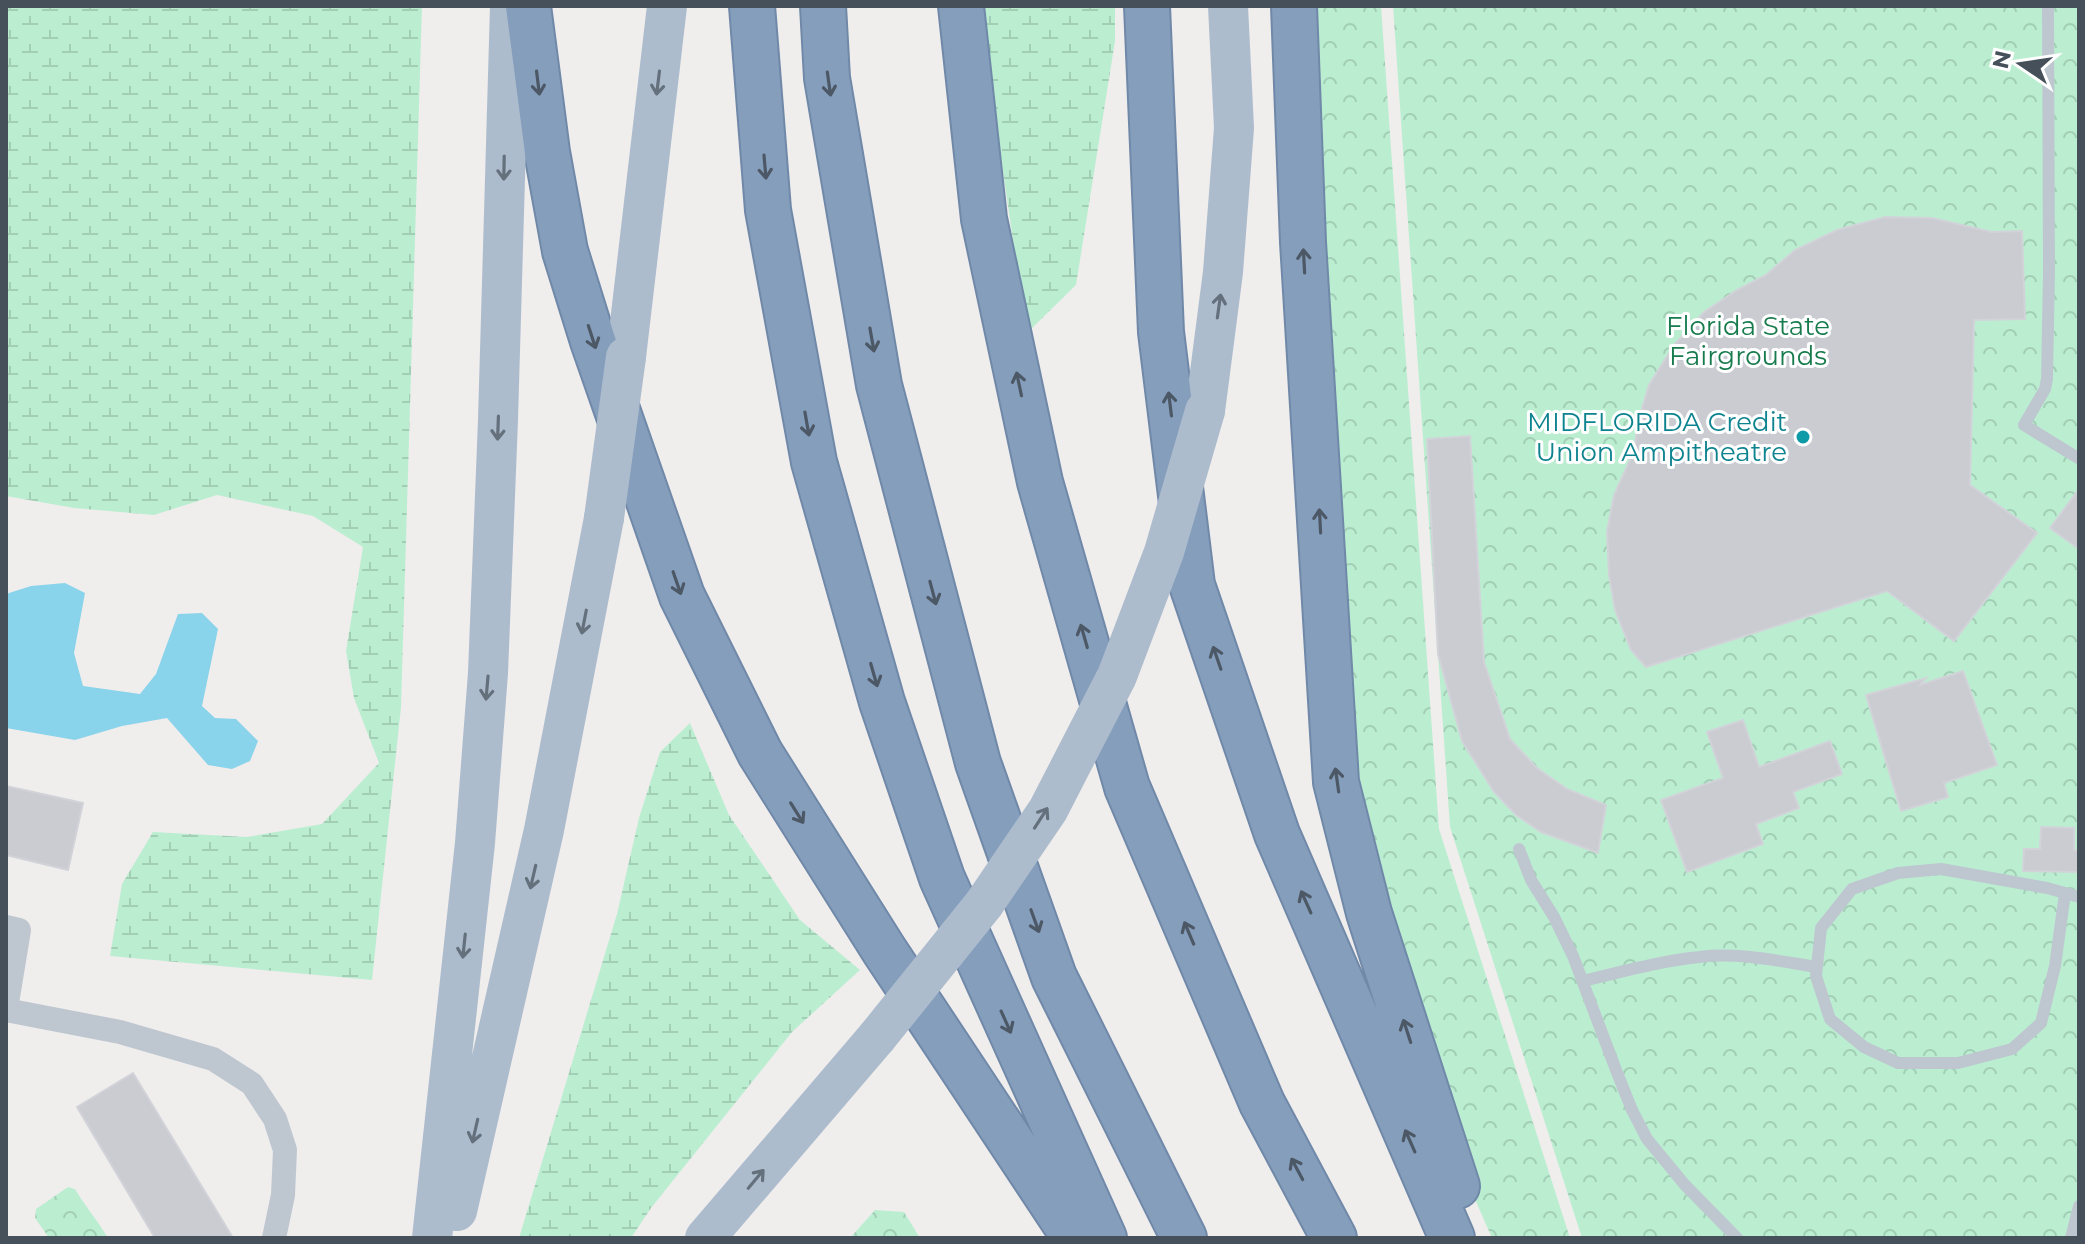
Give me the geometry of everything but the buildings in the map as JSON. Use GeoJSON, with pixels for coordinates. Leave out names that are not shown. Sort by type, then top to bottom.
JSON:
{"type":"FeatureCollection","features":[{"type":"Feature","properties":{"kind":"highway"},"geometry":{"type":"LineString","coordinates":[[528,6],[547,152],[565,251],[682,596],[760,753],[884,950],[1075,1238]]}},
{"type":"Feature","properties":{"kind":"highway"},"geometry":{"type":"LineString","coordinates":[[752,6],[768,210],[814,462],[882,702],[942,878],[1104,1238]]}},
{"type":"Feature","properties":{"kind":"highway"},"geometry":{"type":"LineString","coordinates":[[823,6],[827,78],[879,385],[978,763],[1054,977],[1184,1238]]}},
{"type":"Feature","properties":{"kind":"highway"},"geometry":{"type":"LineString","coordinates":[[961,6],[984,219],[1040,482],[1127,787],[1262,1103],[1334,1238]]}},
{"type":"Feature","properties":{"kind":"highway"},"geometry":{"type":"LineString","coordinates":[[1147,6],[1161,332],[1192,585],[1277,834],[1452,1238]]}},
{"type":"Feature","properties":{"kind":"highway"},"geometry":{"type":"LineString","coordinates":[[1294,6],[1304,258],[1336,782],[1369,913],[1473,1238]]}},
{"type":"Feature","properties":{"kind":"main road"},"geometry":{"type":"LineString","coordinates":[[432,1238],[475,843],[488,673],[510,6]]}},
{"type":"Feature","properties":{"kind":"main road"},"geometry":{"type":"LineString","coordinates":[[451,1238],[544,830],[604,518],[667,6]]}},
{"type":"Feature","properties":{"kind":"main road"},"geometry":{"type":"LineString","coordinates":[[705,1238],[877,1037],[984,904],[1055,796],[1117,676],[1164,552],[1205,411],[1223,272],[1234,128],[1229,8]]}},
{"type":"Feature","properties":{"kind":"street"},"geometry":{"type":"LineString","coordinates":[[6,927],[19,930],[6,1009],[120,1032],[213,1059],[252,1084],[275,1119],[285,1150],[283,1195],[274,1238]]}},
{"type":"Feature","properties":{"kind":"lane"},"geometry":{"type":"LineString","coordinates":[[2048,6],[2047,379],[2045,389],[2024,425],[2079,456]]}},
{"type":"Feature","properties":{"kind":"lane"},"geometry":{"type":"LineString","coordinates":[[1519,849],[1531,880],[1554,917],[1583,981],[1632,1110],[1647,1139],[1685,1185],[1737,1238]]}},
{"type":"Feature","properties":{"kind":"lane"},"geometry":{"type":"LineString","coordinates":[[2065,893],[2055,966],[2041,1023],[2012,1049],[1958,1063],[1898,1063],[1864,1047],[1830,1019],[1816,976],[1821,928],[1852,889],[1898,873],[1941,869],[2047,888],[2065,893],[2079,897]]}},
{"type":"Feature","properties":{"kind":"lane"},"geometry":{"type":"LineString","coordinates":[[1583,981],[1701,956],[1756,957],[1817,967]]}},
{"type":"Feature","properties":{"kind":"lane"},"geometry":{"type":"LineString","coordinates":[[2071,1238],[2079,1206]]}},
{"type":"Feature","properties":{"kind":"green space"},"geometry":{"type":"Polygon","coordinates":[[[6,6],[422,6],[401,707],[372,980],[110,956],[122,884],[153,832],[247,837],[322,824],[379,763],[354,698],[346,651],[363,547],[313,516],[217,495],[154,515],[74,508],[6,496],[6,6]]]}},
{"type":"Feature","properties":{"kind":"green space"},"geometry":{"type":"Polygon","coordinates":[[[979,6],[1115,6],[1115,41],[1076,285],[1029,331],[1022,302],[979,6]]]}},
{"type":"Feature","properties":{"kind":"green space"},"geometry":{"type":"Polygon","coordinates":[[[1308,6],[1381,6],[1439,829],[1570,1238],[1492,1238],[1477,1204],[1383,910],[1350,781],[1308,6]]]}},
{"type":"Feature","properties":{"kind":"green space","name":"Florida State Fairgrounds"},"geometry":{"type":"Polygon","coordinates":[[[1393,6],[2079,6],[2079,1238],[1582,1238],[1450,827],[1393,6]]]}},
{"type":"Feature","properties":{"kind":"green space"},"geometry":{"type":"Polygon","coordinates":[[[690,723],[729,815],[800,920],[860,970],[792,1032],[651,1208],[631,1238],[519,1238],[617,914],[639,818],[660,752],[690,723]]]}},
{"type":"Feature","properties":{"kind":"green space"},"geometry":{"type":"Polygon","coordinates":[[[68,1187],[75,1189],[108,1238],[49,1238],[35,1218],[36,1209],[68,1187]]]}},
{"type":"Feature","properties":{"kind":"green space"},"geometry":{"type":"Polygon","coordinates":[[[875,1210],[904,1212],[920,1238],[850,1238],[875,1210]]]}},
{"type":"Feature","properties":{"kind":"water"},"geometry":{"type":"Polygon","coordinates":[[[65,583],[85,593],[74,653],[83,686],[140,694],[156,674],[178,614],[202,613],[218,629],[202,706],[215,718],[236,719],[258,741],[250,761],[232,769],[208,765],[167,718],[122,726],[75,740],[6,728],[6,594],[31,586],[65,583]]]}},
{"type":"Feature","properties":{"kind":"place","name":"MIDFLORIDA Credit Union Ampitheatre"},"geometry":{"type":"Point","coordinates":[1803,437]}}]}
